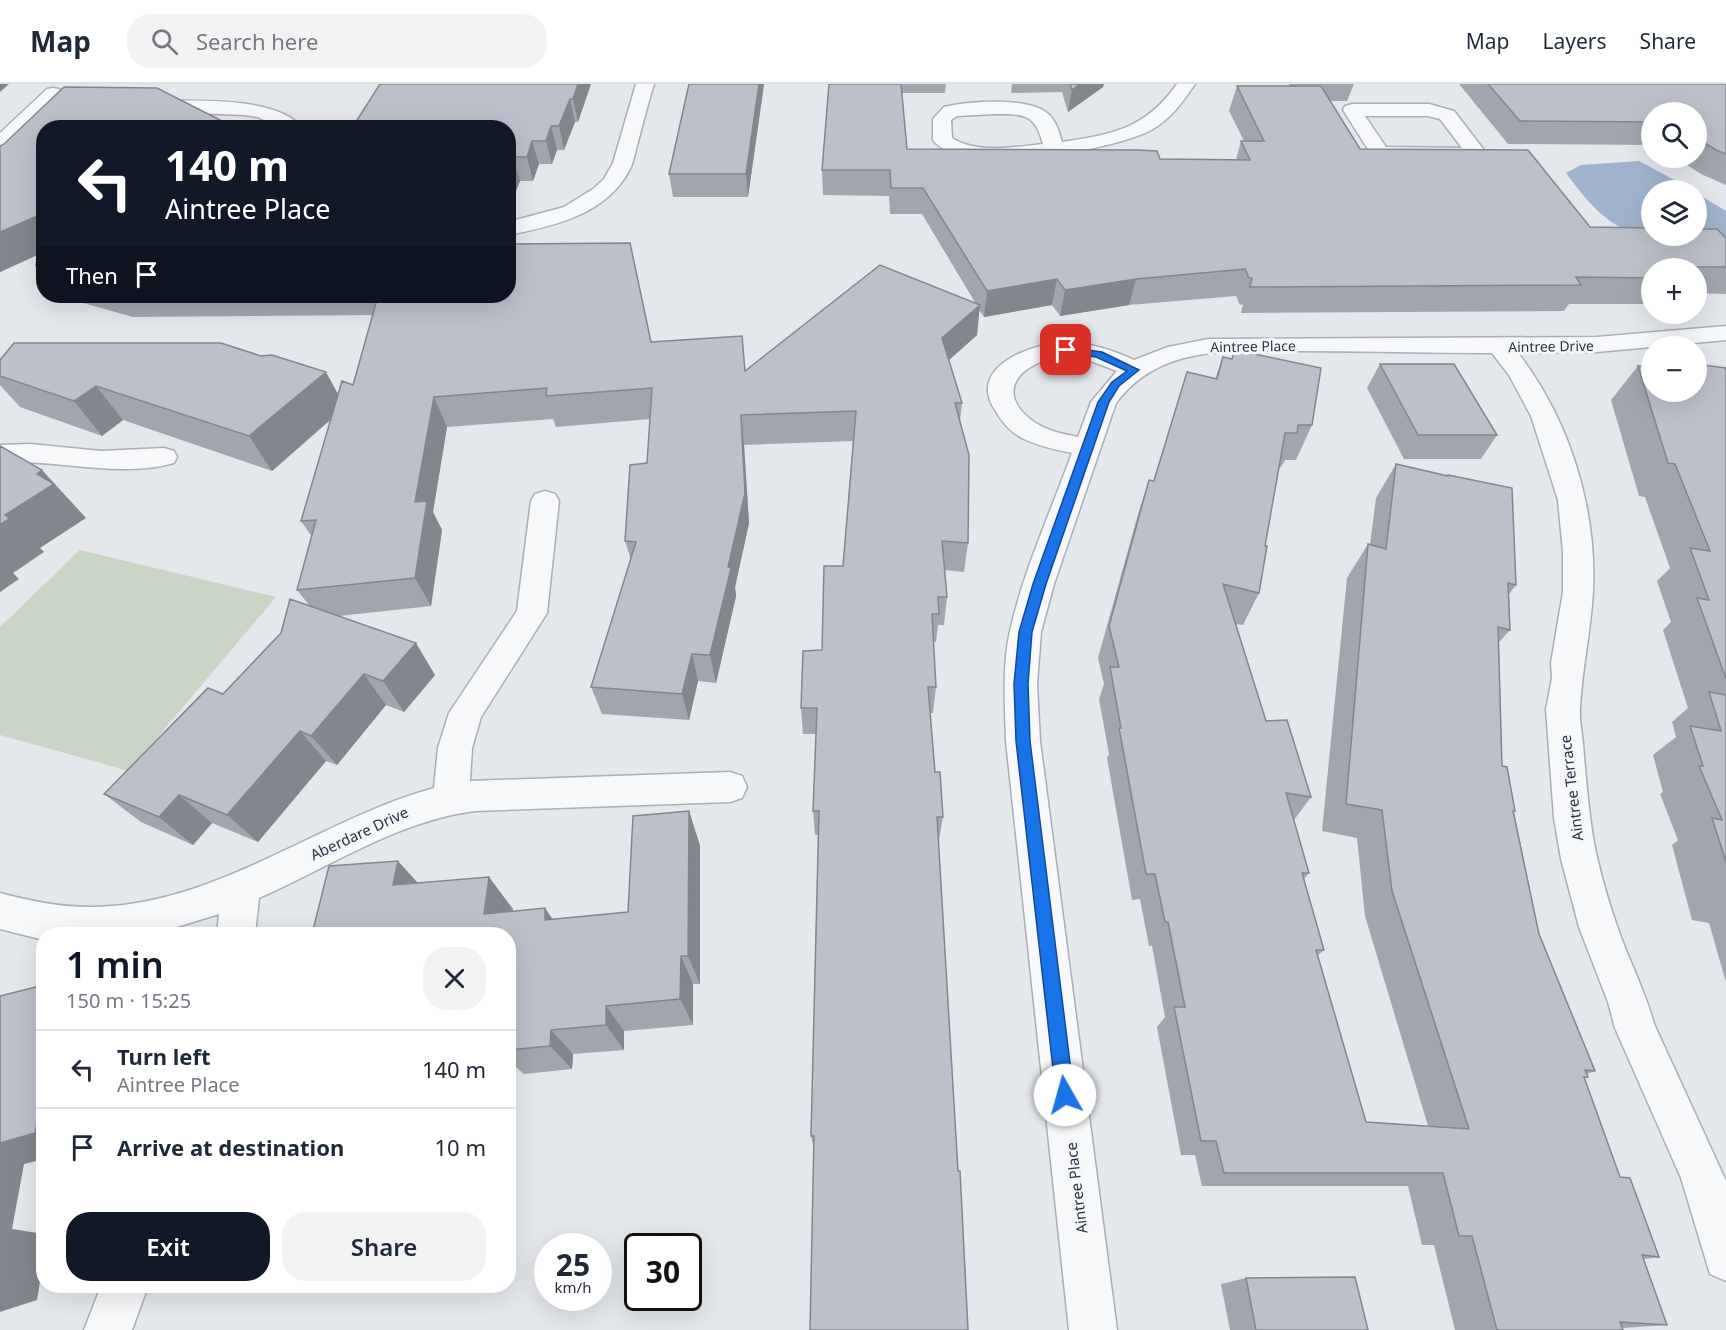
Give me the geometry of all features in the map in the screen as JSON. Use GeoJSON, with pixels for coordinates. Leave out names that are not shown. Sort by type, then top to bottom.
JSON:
{"type":"FeatureCollection","features":[{"type":"Feature","properties":{"kind":"street"},"geometry":{"type":"LineString","coordinates":[[0,143],[63,84]]}},
{"type":"Feature","properties":{"kind":"street"},"geometry":{"type":"LineString","coordinates":[[516,227],[556,217],[591,200],[606,188],[620,169],[645,84]]}},
{"type":"Feature","properties":{"kind":"street"},"geometry":{"type":"LineString","coordinates":[[1054,149],[1044,119],[1030,111],[967,109],[951,111],[942,119],[943,140],[957,149],[1018,152],[1054,149],[1102,141],[1141,128],[1166,110],[1186,84]]}},
{"type":"Feature","properties":{"kind":"street"},"geometry":{"type":"LineString","coordinates":[[1415,93],[1429,110],[1447,115],[1477,154],[1380,153],[1352,110],[1429,110]]}},
{"type":"Feature","properties":{"kind":"street"},"geometry":{"type":"LineString","coordinates":[[38,107],[107,107]]}},
{"type":"Feature","properties":{"kind":"street"},"geometry":{"type":"LineString","coordinates":[[130,107],[243,109],[281,120]]}},
{"type":"Feature","properties":{"kind":"street","name":"Aintree Drive"},"geometry":{"type":"LineString","coordinates":[[1376,346],[1500,347],[1610,344],[1726,333]]}},
{"type":"Feature","properties":{"kind":"street","name":"Aintree Place"},"geometry":{"type":"LineString","coordinates":[[1093,1330],[1023,741],[1021,684],[1025,632],[1039,584],[1104,402],[1116,384],[1157,357],[1208,346],[1376,346]]}},
{"type":"Feature","properties":{"kind":"street","name":"Aintree Terrace"},"geometry":{"type":"LineString","coordinates":[[1500,347],[1520,373],[1544,416],[1572,500],[1578,552],[1578,592],[1567,663],[1568,678],[1563,709],[1572,818],[1580,859],[1598,927],[1628,1002],[1635,1028],[1702,1175],[1726,1258]]}},
{"type":"Feature","properties":{"kind":"street"},"geometry":{"type":"LineString","coordinates":[[1088,448],[1043,437],[1019,423],[1003,406],[1000,387],[1005,375],[1026,357],[1066,350],[1099,354],[1134,370]]}},
{"type":"Feature","properties":{"kind":"street"},"geometry":{"type":"LineString","coordinates":[[0,454],[39,452],[80,459],[116,461],[164,457]]}},
{"type":"Feature","properties":{"kind":"street"},"geometry":{"type":"LineString","coordinates":[[451,798],[455,748],[466,713],[532,613],[545,501]]}},
{"type":"Feature","properties":{"kind":"street","name":"Aberdare Drive"},"geometry":{"type":"LineString","coordinates":[[0,911],[59,925],[112,925],[165,916],[217,899],[401,813],[439,800],[730,787]]}},
{"type":"Feature","properties":{"kind":"street"},"geometry":{"type":"LineString","coordinates":[[237,927],[241,888]]}},
{"type":"Feature","properties":{"kind":"street"},"geometry":{"type":"LineString","coordinates":[[108,1330],[122,1293]]}},
{"type":"Feature","properties":{"kind":"green space"},"geometry":{"type":"Polygon","coordinates":[[[80,550],[276,597],[129,771],[0,735],[0,627],[80,550]]]}},
{"type":"Feature","properties":{"kind":"water"},"geometry":{"type":"Polygon","coordinates":[[[1639,161],[1641,168],[1652,168],[1674,180],[1641,180],[1641,233],[1638,233],[1613,223],[1591,205],[1566,173],[1581,165],[1639,161]]]}},
{"type":"Feature","properties":{"kind":"water"},"geometry":{"type":"Polygon","coordinates":[[[1707,200],[1726,211],[1726,243],[1707,236],[1707,200]]]}},
{"type":"Feature","properties":{"kind":"building"},"geometry":{"type":"Polygon","coordinates":[[[380,84],[578,84],[559,126],[551,126],[546,141],[532,141],[527,157],[516,157],[516,120],[357,120],[380,84]]]}},
{"type":"Feature","properties":{"kind":"building"},"geometry":{"type":"Polygon","coordinates":[[[689,84],[759,84],[746,174],[669,174],[689,84]]]}},
{"type":"Feature","properties":{"kind":"building"},"geometry":{"type":"Polygon","coordinates":[[[829,84],[901,84],[907,149],[1137,150],[1157,151],[1160,159],[1250,160],[1241,141],[1264,141],[1237,86],[1321,86],[1360,149],[1528,150],[1590,227],[1641,228],[1641,246],[1707,246],[1707,229],[1717,229],[1726,238],[1726,267],[1707,267],[1707,258],[1641,258],[1641,278],[1576,277],[1581,285],[1250,287],[1252,278],[1249,278],[1245,269],[1136,279],[1065,290],[1057,279],[987,291],[923,188],[891,188],[890,170],[822,170],[829,84]]]}},
{"type":"Feature","properties":{"kind":"building"},"geometry":{"type":"Polygon","coordinates":[[[1070,84],[1080,84],[1072,90],[1070,84]]]}},
{"type":"Feature","properties":{"kind":"building"},"geometry":{"type":"Polygon","coordinates":[[[1488,84],[1726,84],[1726,154],[1707,144],[1707,102],[1641,102],[1641,122],[1520,121],[1488,84]]]}},
{"type":"Feature","properties":{"kind":"building"},"geometry":{"type":"Polygon","coordinates":[[[64,87],[157,88],[220,120],[36,120],[36,217],[0,232],[0,146],[64,87]]]}},
{"type":"Feature","properties":{"kind":"building"},"geometry":{"type":"Polygon","coordinates":[[[630,243],[651,342],[742,336],[745,371],[880,265],[980,305],[942,338],[962,403],[955,403],[969,455],[968,543],[942,541],[947,597],[938,597],[939,614],[932,614],[936,687],[928,687],[935,772],[940,772],[943,817],[937,817],[968,1330],[810,1330],[814,1136],[811,1136],[819,811],[813,811],[817,708],[801,708],[803,651],[822,650],[824,566],[843,566],[856,411],[741,415],[745,493],[728,567],[731,568],[710,655],[692,654],[682,694],[591,687],[636,542],[625,541],[630,465],[647,463],[652,388],[546,396],[547,388],[434,397],[415,502],[427,501],[415,578],[297,590],[316,520],[301,521],[342,381],[353,385],[376,303],[516,303],[516,244],[630,243]]]}},
{"type":"Feature","properties":{"kind":"building"},"geometry":{"type":"Polygon","coordinates":[[[14,343],[221,343],[261,356],[272,355],[326,372],[249,436],[96,386],[74,401],[0,376],[0,360],[14,343]]]}},
{"type":"Feature","properties":{"kind":"building"},"geometry":{"type":"Polygon","coordinates":[[[1235,350],[1321,368],[1312,425],[1298,425],[1297,433],[1285,433],[1259,593],[1223,584],[1266,721],[1287,720],[1311,797],[1286,793],[1309,873],[1302,873],[1324,950],[1316,950],[1366,1122],[1469,1129],[1392,891],[1382,810],[1346,804],[1368,544],[1386,549],[1396,464],[1512,488],[1516,585],[1508,583],[1510,630],[1498,627],[1502,766],[1507,767],[1515,811],[1513,811],[1539,934],[1595,1071],[1585,1070],[1588,1077],[1584,1077],[1620,1177],[1630,1178],[1659,1257],[1642,1255],[1667,1325],[1620,1322],[1623,1330],[1497,1330],[1472,1236],[1459,1236],[1443,1173],[1224,1173],[1216,1141],[1201,1141],[1174,1007],[1185,1007],[1168,922],[1165,922],[1155,874],[1146,874],[1119,728],[1121,728],[1110,667],[1119,667],[1109,626],[1149,480],[1154,481],[1187,372],[1217,379],[1223,357],[1232,359],[1235,350]]]}},
{"type":"Feature","properties":{"kind":"building"},"geometry":{"type":"Polygon","coordinates":[[[1380,364],[1454,364],[1497,435],[1418,435],[1380,364]]]}},
{"type":"Feature","properties":{"kind":"building"},"geometry":{"type":"Polygon","coordinates":[[[1707,365],[1726,368],[1726,679],[1697,598],[1709,600],[1690,548],[1710,551],[1675,464],[1668,463],[1649,402],[1707,402],[1707,365]]]}},
{"type":"Feature","properties":{"kind":"building"},"geometry":{"type":"Polygon","coordinates":[[[0,446],[42,470],[37,474],[54,484],[5,515],[10,518],[0,525],[0,446]]]}},
{"type":"Feature","properties":{"kind":"building"},"geometry":{"type":"Polygon","coordinates":[[[290,599],[416,643],[383,681],[364,674],[311,736],[300,731],[227,815],[179,795],[159,817],[104,794],[208,688],[223,694],[281,633],[290,599]]]}},
{"type":"Feature","properties":{"kind":"building"},"geometry":{"type":"Polygon","coordinates":[[[1709,692],[1726,695],[1726,862],[1712,818],[1722,820],[1699,766],[1703,766],[1690,726],[1721,731],[1709,692]]]}},
{"type":"Feature","properties":{"kind":"building"},"geometry":{"type":"Polygon","coordinates":[[[689,811],[688,956],[681,956],[680,999],[606,1006],[606,1025],[551,1030],[550,1046],[516,1049],[516,927],[314,927],[329,866],[398,861],[393,885],[489,877],[484,914],[545,908],[545,920],[628,912],[633,816],[689,811]]]}},
{"type":"Feature","properties":{"kind":"building"},"geometry":{"type":"Polygon","coordinates":[[[36,987],[35,1133],[0,1143],[0,996],[36,987]]]}},
{"type":"Feature","properties":{"kind":"building"},"geometry":{"type":"Polygon","coordinates":[[[1355,1277],[1368,1330],[1256,1330],[1246,1278],[1355,1277]]]}},
{"type":"Feature","properties":{"kind":"route"},"geometry":{"type":"LineString","coordinates":[[1065,1095],[1023,741],[1021,684],[1025,632],[1039,584],[1104,402],[1116,384],[1134,370],[1099,354],[1066,350]]}}]}
